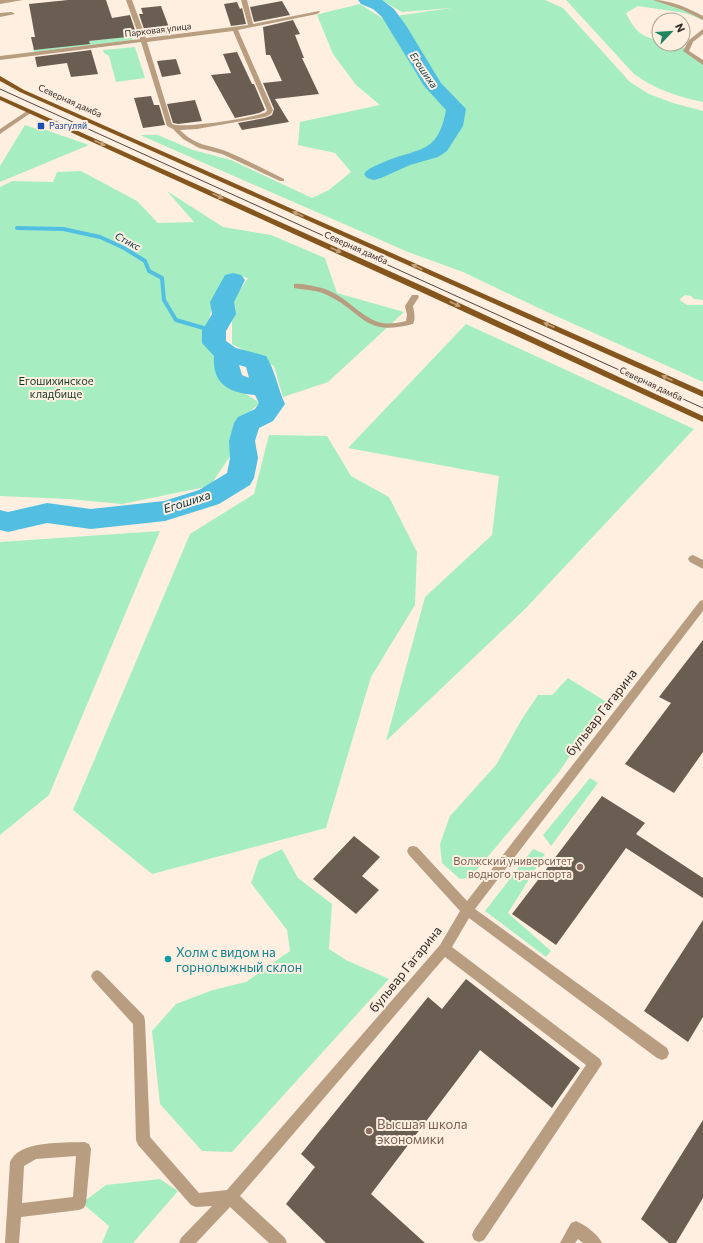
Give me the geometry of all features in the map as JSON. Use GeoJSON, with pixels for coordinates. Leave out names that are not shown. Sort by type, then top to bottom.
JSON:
{"type":"FeatureCollection","features":[{"type":"Feature","properties":{"kind":"main road","name":"Северная дамба"},"geometry":{"type":"LineString","coordinates":[[0,78],[30,94],[703,394]]}},
{"type":"Feature","properties":{"kind":"main road","name":"Северная дамба"},"geometry":{"type":"LineString","coordinates":[[0,98],[424,290],[703,419]]}},
{"type":"Feature","properties":{"kind":"street"},"geometry":{"type":"LineString","coordinates":[[0,2],[20,0]]}},
{"type":"Feature","properties":{"kind":"street"},"geometry":{"type":"LineString","coordinates":[[129,0],[138,22],[169,125],[175,128],[185,138],[201,148],[224,153],[282,180]]}},
{"type":"Feature","properties":{"kind":"street"},"geometry":{"type":"LineString","coordinates":[[244,0],[251,26]]}},
{"type":"Feature","properties":{"kind":"street"},"geometry":{"type":"LineString","coordinates":[[656,0],[685,9],[703,18]]}},
{"type":"Feature","properties":{"kind":"street","name":"Парковая улица"},"geometry":{"type":"LineString","coordinates":[[0,58],[235,30],[317,12]]}},
{"type":"Feature","properties":{"kind":"street"},"geometry":{"type":"LineString","coordinates":[[0,15],[12,14]]}},
{"type":"Feature","properties":{"kind":"street"},"geometry":{"type":"LineString","coordinates":[[175,128],[197,126],[265,115],[269,113],[270,110],[235,30]]}},
{"type":"Feature","properties":{"kind":"street"},"geometry":{"type":"LineString","coordinates":[[703,31],[691,41],[686,51],[703,63]]}},
{"type":"Feature","properties":{"kind":"street"},"geometry":{"type":"LineString","coordinates":[[0,132],[29,112]]}},
{"type":"Feature","properties":{"kind":"street"},"geometry":{"type":"LineString","coordinates":[[297,286],[317,288],[334,296],[363,318],[380,326],[396,327],[410,322],[411,315],[409,306],[415,296]]}},
{"type":"Feature","properties":{"kind":"street"},"geometry":{"type":"LineString","coordinates":[[693,559],[703,565]]}},
{"type":"Feature","properties":{"kind":"street","name":"бульвар Гагарина"},"geometry":{"type":"LineString","coordinates":[[186,1243],[230,1197],[444,949],[467,910],[703,604]]}},
{"type":"Feature","properties":{"kind":"street"},"geometry":{"type":"LineString","coordinates":[[413,850],[467,910],[662,1053]]}},
{"type":"Feature","properties":{"kind":"street"},"geometry":{"type":"LineString","coordinates":[[444,949],[595,1064],[479,1235]]}},
{"type":"Feature","properties":{"kind":"street"},"geometry":{"type":"LineString","coordinates":[[98,976],[139,1021],[143,1140],[196,1200],[230,1197],[280,1243]]}},
{"type":"Feature","properties":{"kind":"street"},"geometry":{"type":"LineString","coordinates":[[12,1243],[17,1162],[34,1152],[84,1149],[79,1203],[14,1211]]}},
{"type":"Feature","properties":{"kind":"street"},"geometry":{"type":"LineString","coordinates":[[567,1243],[576,1228],[595,1243]]}},
{"type":"Feature","properties":{"kind":"green space"},"geometry":{"type":"Polygon","coordinates":[[[381,0],[545,0],[563,8],[630,82],[649,94],[673,103],[703,111],[703,300],[694,299],[691,296],[685,295],[680,299],[687,305],[703,305],[703,382],[547,312],[463,272],[408,252],[140,135],[158,135],[193,150],[231,160],[312,198],[329,190],[351,172],[335,153],[298,145],[300,122],[380,105],[356,85],[333,54],[317,15],[360,4],[382,18],[451,8],[402,12],[381,0]]]}},
{"type":"Feature","properties":{"kind":"green space"},"geometry":{"type":"Polygon","coordinates":[[[566,0],[656,0],[691,12],[678,12],[638,6],[626,13],[635,28],[651,39],[651,52],[689,52],[703,63],[703,102],[667,92],[634,74],[566,0]]]}},
{"type":"Feature","properties":{"kind":"green space"},"geometry":{"type":"Polygon","coordinates":[[[691,12],[703,18],[703,20],[691,15],[691,12]]]}},
{"type":"Feature","properties":{"kind":"green space"},"geometry":{"type":"Polygon","coordinates":[[[132,31],[132,40],[34,52],[33,48],[124,37],[132,31]]]}},
{"type":"Feature","properties":{"kind":"green space"},"geometry":{"type":"Polygon","coordinates":[[[135,47],[145,78],[116,82],[109,56],[104,53],[103,50],[135,47]]]}},
{"type":"Feature","properties":{"kind":"green space"},"geometry":{"type":"Polygon","coordinates":[[[25,125],[40,130],[43,129],[89,145],[0,182],[0,166],[25,125]]]}},
{"type":"Feature","properties":{"kind":"green space","name":"Егошихинское кладбище"},"geometry":{"type":"Polygon","coordinates":[[[81,171],[137,201],[158,223],[194,222],[167,191],[223,227],[271,235],[325,258],[337,293],[404,312],[328,382],[283,397],[274,366],[232,344],[232,302],[248,278],[229,274],[215,295],[206,331],[208,346],[220,361],[221,374],[233,386],[260,403],[234,424],[235,449],[210,486],[122,504],[68,499],[0,496],[0,187],[12,181],[53,182],[57,172],[81,171]]]}},
{"type":"Feature","properties":{"kind":"green space"},"geometry":{"type":"Polygon","coordinates":[[[466,324],[694,429],[525,609],[386,741],[425,597],[492,535],[499,476],[348,448],[466,324]]]}},
{"type":"Feature","properties":{"kind":"green space"},"geometry":{"type":"Polygon","coordinates":[[[269,435],[327,436],[351,476],[389,497],[417,552],[415,605],[371,677],[326,828],[152,874],[73,810],[190,534],[254,494],[269,435]]]}},
{"type":"Feature","properties":{"kind":"green space"},"geometry":{"type":"Polygon","coordinates":[[[160,531],[49,795],[0,835],[0,542],[160,531]]]}},
{"type":"Feature","properties":{"kind":"green space"},"geometry":{"type":"Polygon","coordinates":[[[568,678],[605,701],[614,699],[595,719],[559,772],[470,878],[460,879],[442,863],[440,844],[450,816],[496,765],[522,719],[538,695],[552,695],[568,678]]]}},
{"type":"Feature","properties":{"kind":"green space"},"geometry":{"type":"Polygon","coordinates":[[[590,778],[598,783],[551,846],[543,835],[590,778]]]}},
{"type":"Feature","properties":{"kind":"green space"},"geometry":{"type":"Polygon","coordinates":[[[282,849],[298,878],[332,904],[329,949],[346,960],[389,979],[232,1152],[202,1151],[160,1104],[152,1031],[176,1004],[213,990],[246,982],[290,951],[287,930],[251,883],[259,860],[282,849]]]}},
{"type":"Feature","properties":{"kind":"green space"},"geometry":{"type":"Polygon","coordinates":[[[533,849],[545,854],[508,913],[551,951],[546,957],[485,911],[533,849]]]}},
{"type":"Feature","properties":{"kind":"green space"},"geometry":{"type":"Polygon","coordinates":[[[160,1179],[178,1191],[133,1243],[102,1243],[109,1226],[82,1203],[106,1185],[160,1179]]]}},
{"type":"Feature","properties":{"kind":"building"},"geometry":{"type":"Polygon","coordinates":[[[68,0],[106,0],[112,18],[130,15],[137,36],[89,41],[90,44],[34,50],[31,37],[35,37],[29,4],[68,0]]]}},
{"type":"Feature","properties":{"kind":"building"},"geometry":{"type":"Polygon","coordinates":[[[282,1],[290,15],[254,22],[250,7],[282,1]]]}},
{"type":"Feature","properties":{"kind":"building"},"geometry":{"type":"Polygon","coordinates":[[[237,2],[240,9],[242,8],[246,24],[231,26],[224,4],[237,2]]]}},
{"type":"Feature","properties":{"kind":"building"},"geometry":{"type":"Polygon","coordinates":[[[161,6],[171,33],[149,36],[149,34],[146,35],[139,14],[143,14],[141,8],[161,6]]]}},
{"type":"Feature","properties":{"kind":"building"},"geometry":{"type":"Polygon","coordinates":[[[293,20],[300,34],[295,35],[304,58],[302,58],[319,94],[275,99],[289,122],[242,130],[238,123],[265,118],[272,115],[274,109],[263,83],[282,81],[270,55],[266,55],[263,27],[293,20]]]}},
{"type":"Feature","properties":{"kind":"building"},"geometry":{"type":"Polygon","coordinates":[[[91,50],[98,74],[71,77],[67,63],[37,67],[35,57],[91,50]]]}},
{"type":"Feature","properties":{"kind":"building"},"geometry":{"type":"Polygon","coordinates":[[[237,52],[252,84],[254,84],[265,110],[259,113],[235,118],[211,75],[231,73],[223,54],[237,52]]]}},
{"type":"Feature","properties":{"kind":"building"},"geometry":{"type":"Polygon","coordinates":[[[176,59],[181,74],[162,77],[157,61],[176,59]]]}},
{"type":"Feature","properties":{"kind":"building"},"geometry":{"type":"Polygon","coordinates":[[[151,96],[154,105],[159,105],[165,125],[143,128],[134,98],[151,96]]]}},
{"type":"Feature","properties":{"kind":"building"},"geometry":{"type":"Polygon","coordinates":[[[195,100],[202,121],[178,124],[173,123],[167,104],[195,100]]]}},
{"type":"Feature","properties":{"kind":"building"},"geometry":{"type":"Polygon","coordinates":[[[703,640],[703,752],[674,793],[625,764],[671,703],[659,697],[703,640]]]}},
{"type":"Feature","properties":{"kind":"building","name":"Волжский университет водного транспорта"},"geometry":{"type":"Polygon","coordinates":[[[602,796],[645,823],[636,834],[703,878],[703,898],[626,848],[556,945],[512,914],[602,796]]]}},
{"type":"Feature","properties":{"kind":"building"},"geometry":{"type":"Polygon","coordinates":[[[354,836],[380,857],[362,876],[379,890],[356,914],[313,879],[354,836]]]}},
{"type":"Feature","properties":{"kind":"building"},"geometry":{"type":"Polygon","coordinates":[[[703,920],[703,1017],[688,1042],[644,1011],[703,920]]]}},
{"type":"Feature","properties":{"kind":"building","name":"Высшая школа экономики"},"geometry":{"type":"Polygon","coordinates":[[[466,979],[580,1068],[552,1108],[480,1050],[371,1194],[425,1243],[326,1243],[286,1204],[315,1167],[301,1154],[428,997],[442,1009],[466,979]]]}},
{"type":"Feature","properties":{"kind":"building"},"geometry":{"type":"Polygon","coordinates":[[[703,1120],[703,1198],[676,1243],[669,1243],[641,1219],[703,1120]]]}},
{"type":"Feature","properties":{"kind":"waterway","name":"Егошиха"},"geometry":{"type":"LineString","coordinates":[[367,0],[379,5],[388,13],[433,86],[456,109],[453,126],[440,147],[431,153],[403,161],[374,174]]}},
{"type":"Feature","properties":{"kind":"waterway","name":"Стикс"},"geometry":{"type":"LineString","coordinates":[[17,228],[63,229],[100,237],[124,248],[145,261],[149,271],[162,278],[164,300],[176,320],[214,331]]}},
{"type":"Feature","properties":{"kind":"waterway","name":"Егошиха"},"geometry":{"type":"LineString","coordinates":[[227,354],[214,343],[214,331],[224,314],[222,302],[233,280]]}},
{"type":"Feature","properties":{"kind":"waterway","name":"Егошиха"},"geometry":{"type":"LineString","coordinates":[[227,354],[257,362],[265,388]]}},
{"type":"Feature","properties":{"kind":"waterway"},"geometry":{"type":"LineString","coordinates":[[227,354],[226,368],[232,380],[246,386],[265,388]]}},
{"type":"Feature","properties":{"kind":"waterway","name":"Егошиха"},"geometry":{"type":"LineString","coordinates":[[0,520],[8,522],[47,513],[91,519],[165,511],[209,497],[240,478],[244,458],[242,441],[247,423],[264,415],[272,404],[265,388]]}},
{"type":"Feature","properties":{"kind":"tram line"},"geometry":{"type":"LineString","coordinates":[[0,89],[703,408]]}},
{"type":"Feature","properties":{"kind":"place","name":"Разгуляй"},"geometry":{"type":"Point","coordinates":[41,126]}},
{"type":"Feature","properties":{"kind":"place","name":"Волжский университет водного транспорта"},"geometry":{"type":"Point","coordinates":[580,867]}},
{"type":"Feature","properties":{"kind":"place","name":"Холм с видом на горнолыжный склон"},"geometry":{"type":"Point","coordinates":[168,959]}},
{"type":"Feature","properties":{"kind":"place","name":"Высшая школа экономики"},"geometry":{"type":"Point","coordinates":[369,1131]}}]}
